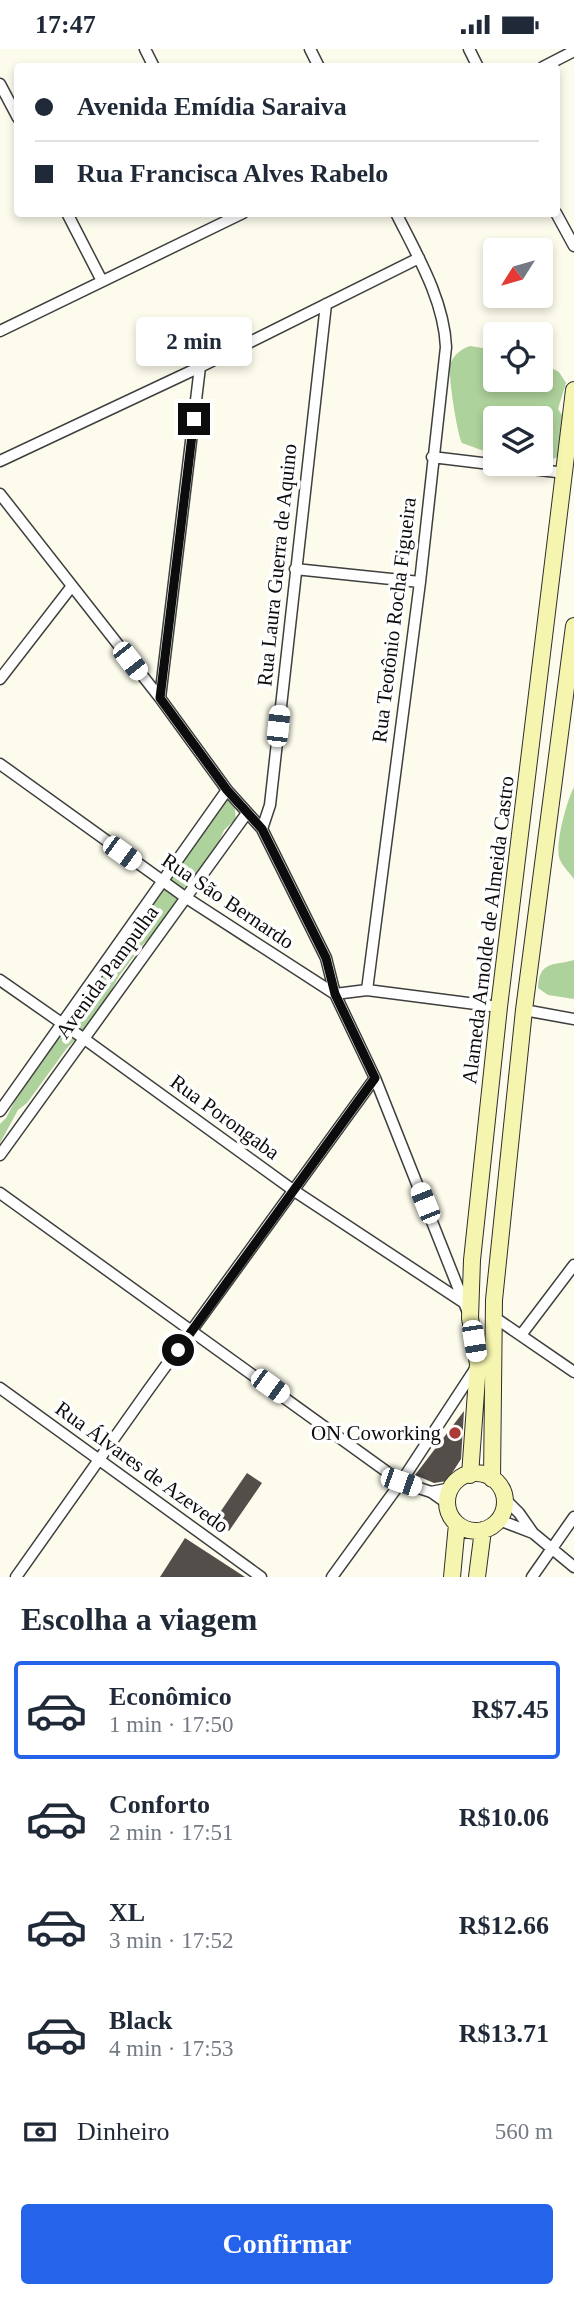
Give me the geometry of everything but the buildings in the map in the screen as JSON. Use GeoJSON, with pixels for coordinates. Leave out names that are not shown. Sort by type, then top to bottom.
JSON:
{"type":"FeatureCollection","features":[{"type":"Feature","properties":{"kind":"main road","name":"Alameda Arnolde de Almeida Castro"},"geometry":{"type":"LineString","coordinates":[[470,1475],[478,1364],[468,1311],[472,1260],[499,1007],[574,390]]}},
{"type":"Feature","properties":{"kind":"main road"},"geometry":{"type":"LineString","coordinates":[[492,1479],[494,1300],[524,1010],[574,626]]}},
{"type":"Feature","properties":{"kind":"main road"},"geometry":{"type":"LineString","coordinates":[[517,859],[544,862]]}},
{"type":"Feature","properties":{"kind":"main road"},"geometry":{"type":"LineString","coordinates":[[484,1474],[492,1479],[499,1485],[505,1498],[499,1520],[484,1530],[466,1529],[457,1524],[451,1516],[449,1496],[457,1481],[470,1475],[484,1474]]}},
{"type":"Feature","properties":{"kind":"main road"},"geometry":{"type":"LineString","coordinates":[[452,1577],[457,1524]]}},
{"type":"Feature","properties":{"kind":"main road"},"geometry":{"type":"LineString","coordinates":[[477,1577],[484,1530]]}},
{"type":"Feature","properties":{"kind":"street"},"geometry":{"type":"LineString","coordinates":[[551,63],[574,51]]}},
{"type":"Feature","properties":{"kind":"street"},"geometry":{"type":"LineString","coordinates":[[0,84],[14,110]]}},
{"type":"Feature","properties":{"kind":"street"},"geometry":{"type":"LineString","coordinates":[[69,217],[102,281]]}},
{"type":"Feature","properties":{"kind":"street"},"geometry":{"type":"LineString","coordinates":[[0,331],[230,217]]}},
{"type":"Feature","properties":{"kind":"street","name":"Rua Teotônio Rocha Figueira"},"geometry":{"type":"LineString","coordinates":[[368,990],[420,582],[446,347],[443,319],[398,217]]}},
{"type":"Feature","properties":{"kind":"street"},"geometry":{"type":"LineString","coordinates":[[558,217],[574,246]]}},
{"type":"Feature","properties":{"kind":"street"},"geometry":{"type":"LineString","coordinates":[[0,461],[200,367],[418,258]]}},
{"type":"Feature","properties":{"kind":"street","name":"Rua Laura Guerra de Aquino"},"geometry":{"type":"LineString","coordinates":[[262,829],[270,805],[327,304]]}},
{"type":"Feature","properties":{"kind":"street"},"geometry":{"type":"LineString","coordinates":[[160,698],[200,367]]}},
{"type":"Feature","properties":{"kind":"street"},"geometry":{"type":"LineString","coordinates":[[432,457],[565,473]]}},
{"type":"Feature","properties":{"kind":"street"},"geometry":{"type":"LineString","coordinates":[[0,494],[160,698],[227,790],[262,829],[326,958],[335,994],[375,1078],[468,1311]]}},
{"type":"Feature","properties":{"kind":"street"},"geometry":{"type":"LineString","coordinates":[[295,569],[420,582]]}},
{"type":"Feature","properties":{"kind":"street"},"geometry":{"type":"LineString","coordinates":[[0,679],[72,586]]}},
{"type":"Feature","properties":{"kind":"street","name":"Rua São Bernardo"},"geometry":{"type":"LineString","coordinates":[[0,764],[163,882],[335,994]]}},
{"type":"Feature","properties":{"kind":"street","name":"Avenida Pampulha"},"geometry":{"type":"LineString","coordinates":[[0,1111],[227,790]]}},
{"type":"Feature","properties":{"kind":"street","name":"Avenida Pampulha"},"geometry":{"type":"LineString","coordinates":[[0,1154],[247,813]]}},
{"type":"Feature","properties":{"kind":"street","name":"Rua Porongaba"},"geometry":{"type":"LineString","coordinates":[[0,981],[468,1311]]}},
{"type":"Feature","properties":{"kind":"street"},"geometry":{"type":"LineString","coordinates":[[335,994],[368,990],[499,1007]]}},
{"type":"Feature","properties":{"kind":"street"},"geometry":{"type":"LineString","coordinates":[[524,1010],[574,1019]]}},
{"type":"Feature","properties":{"kind":"street"},"geometry":{"type":"LineString","coordinates":[[16,1577],[375,1078]]}},
{"type":"Feature","properties":{"kind":"street"},"geometry":{"type":"LineString","coordinates":[[0,1193],[401,1482],[449,1496]]}},
{"type":"Feature","properties":{"kind":"street"},"geometry":{"type":"LineString","coordinates":[[521,1335],[574,1265]]}},
{"type":"Feature","properties":{"kind":"street"},"geometry":{"type":"LineString","coordinates":[[494,1317],[574,1372]]}},
{"type":"Feature","properties":{"kind":"street"},"geometry":{"type":"LineString","coordinates":[[332,1577],[401,1482],[478,1364]]}},
{"type":"Feature","properties":{"kind":"street","name":"Rua Álvares de Azevedo"},"geometry":{"type":"LineString","coordinates":[[0,1388],[261,1577]]}},
{"type":"Feature","properties":{"kind":"street"},"geometry":{"type":"LineString","coordinates":[[505,1498],[533,1533],[574,1567]]}},
{"type":"Feature","properties":{"kind":"street"},"geometry":{"type":"LineString","coordinates":[[532,1577],[574,1517]]}},
{"type":"Feature","properties":{"kind":"street"},"geometry":{"type":"LineString","coordinates":[[499,1520],[533,1533]]}},
{"type":"Feature","properties":{"kind":"green space"},"geometry":{"type":"Polygon","coordinates":[[[470,346],[483,348],[483,392],[553,392],[553,369],[559,372],[566,383],[558,409],[566,421],[564,455],[553,459],[553,406],[483,406],[483,451],[462,443],[453,404],[450,365],[453,358],[470,346]]]}},
{"type":"Feature","properties":{"kind":"green space"},"geometry":{"type":"Polygon","coordinates":[[[574,787],[574,879],[561,863],[559,845],[562,823],[574,787]]]}},
{"type":"Feature","properties":{"kind":"green space"},"geometry":{"type":"Polygon","coordinates":[[[231,797],[236,819],[224,830],[212,858],[184,888],[175,909],[119,976],[95,1020],[67,1048],[27,1103],[18,1110],[0,1143],[0,1124],[16,1099],[57,1040],[80,1017],[95,987],[141,928],[150,905],[224,800],[231,797]]]}},
{"type":"Feature","properties":{"kind":"green space"},"geometry":{"type":"Polygon","coordinates":[[[574,960],[574,999],[548,995],[538,988],[541,973],[545,968],[574,960]]]}},
{"type":"Feature","properties":{"kind":"place","name":"ON Coworking"},"geometry":{"type":"Point","coordinates":[455,1433]}},
{"type":"Feature","properties":{"kind":"route"},"geometry":{"type":"LineString","coordinates":[[178,1350],[375,1078],[335,994],[326,958],[262,829],[227,790],[160,698],[194,419]]}}]}
